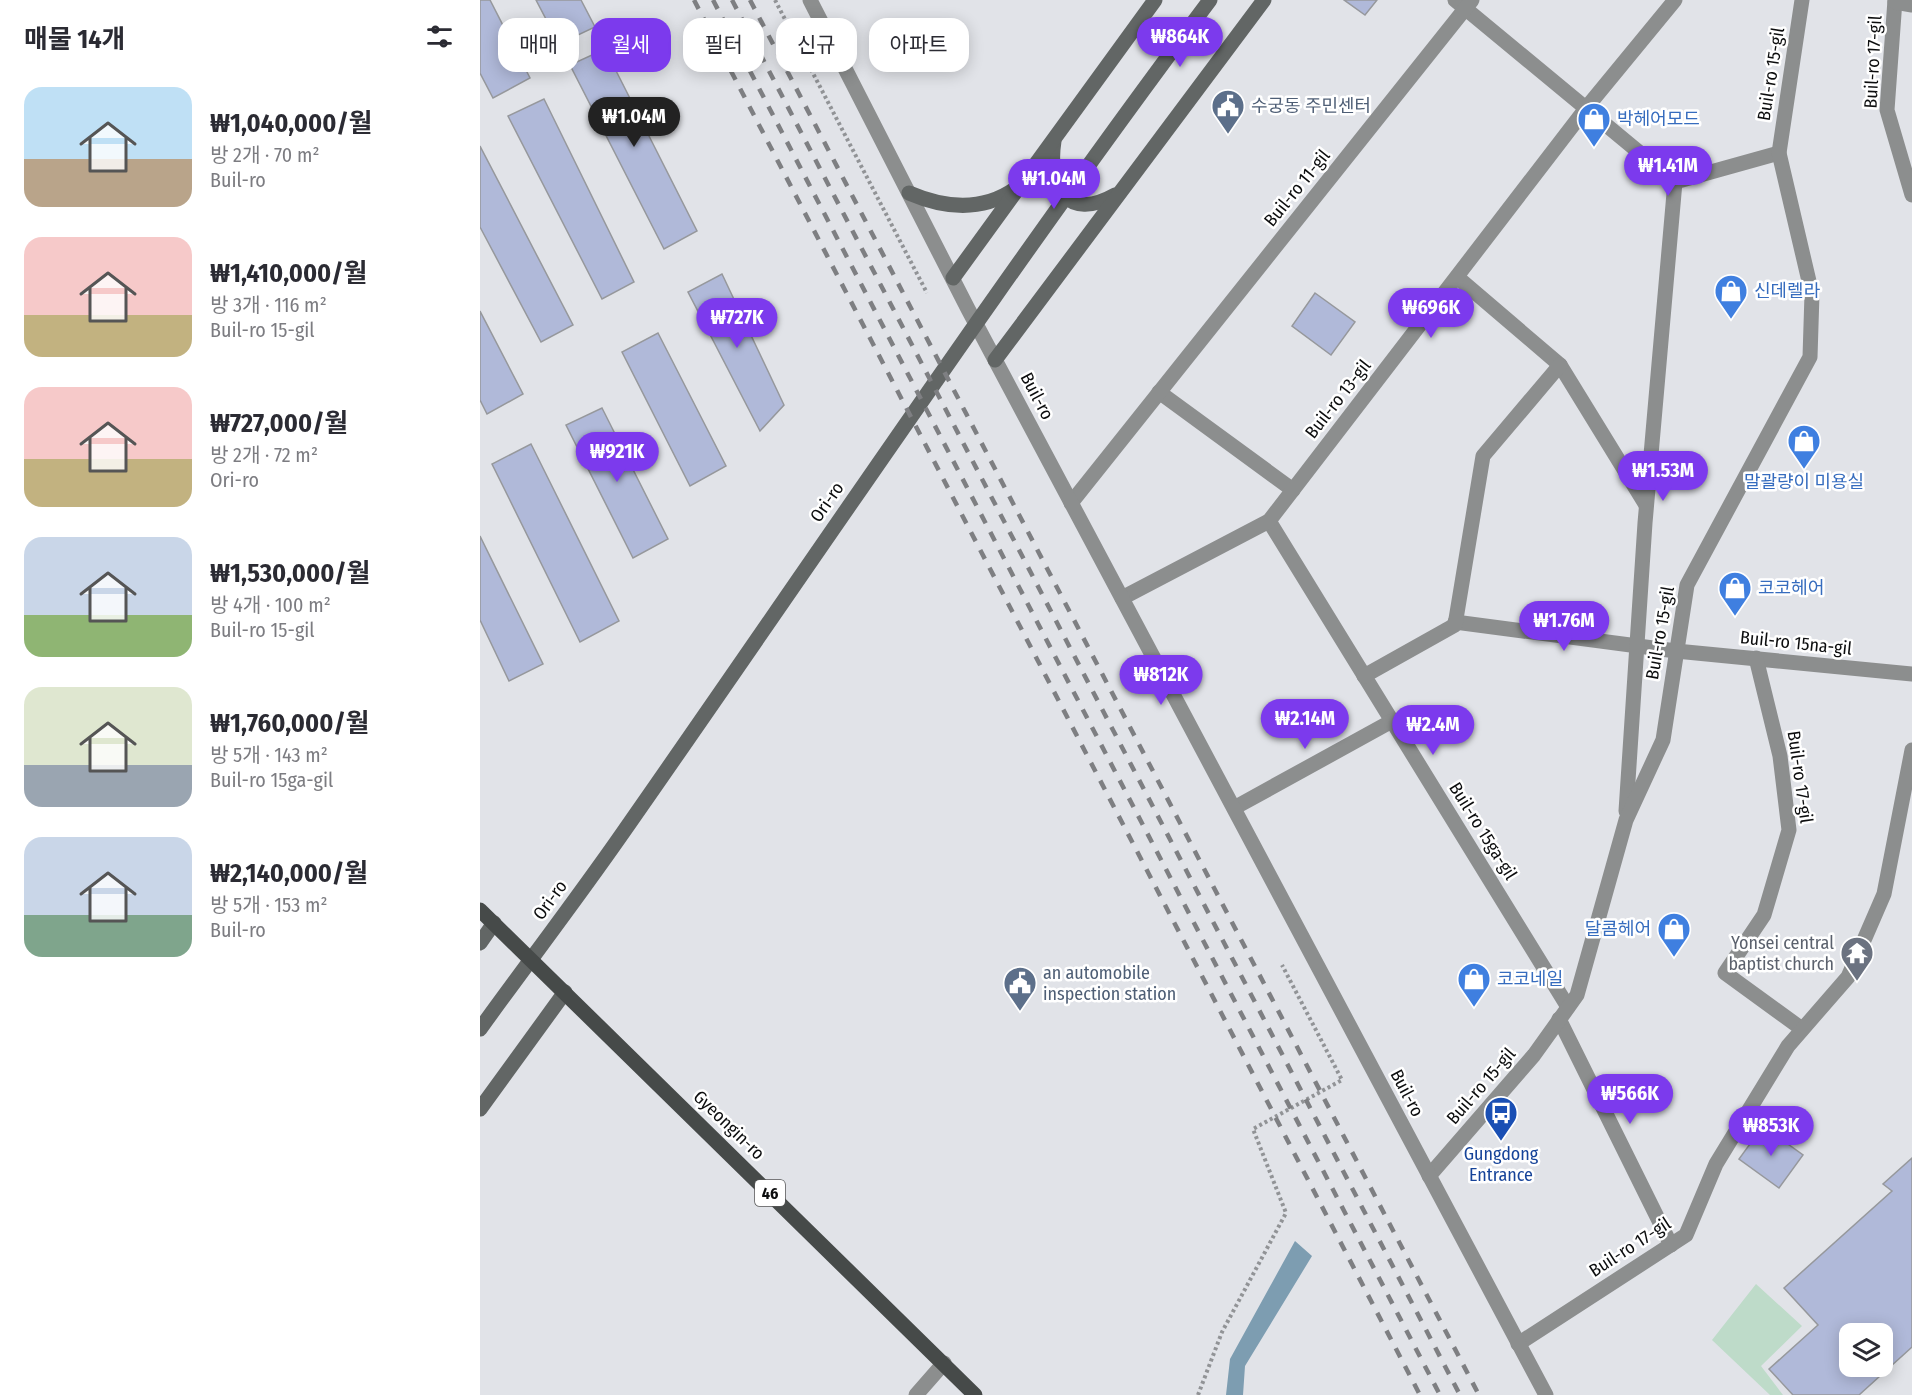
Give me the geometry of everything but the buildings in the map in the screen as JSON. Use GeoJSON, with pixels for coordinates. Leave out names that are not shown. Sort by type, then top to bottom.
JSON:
{"type":"FeatureCollection","features":[{"type":"Feature","properties":{"kind":"main road","name":"Ori-ro"},"geometry":{"type":"LineString","coordinates":[[480,1029],[621,837],[899,432],[1124,116],[1210,0]]}},
{"type":"Feature","properties":{"kind":"main road"},"geometry":{"type":"LineString","coordinates":[[995,360],[1264,0]]}},
{"type":"Feature","properties":{"kind":"main road"},"geometry":{"type":"LineString","coordinates":[[953,278],[1150,2]]}},
{"type":"Feature","properties":{"kind":"main road"},"geometry":{"type":"LineString","coordinates":[[1054,138],[1051,160],[1053,178],[1065,198],[1083,204],[1101,203],[1121,192]]}},
{"type":"Feature","properties":{"kind":"main road"},"geometry":{"type":"LineString","coordinates":[[909,193],[939,203],[970,206],[996,200],[1023,183]]}},
{"type":"Feature","properties":{"kind":"main road","name":"Gyeongin-ro"},"geometry":{"type":"LineString","coordinates":[[480,910],[975,1395]]}},
{"type":"Feature","properties":{"kind":"main road"},"geometry":{"type":"LineString","coordinates":[[480,943],[494,923]]}},
{"type":"Feature","properties":{"kind":"main road"},"geometry":{"type":"LineString","coordinates":[[480,1109],[565,992]]}},
{"type":"Feature","properties":{"kind":"street","name":"Buil-ro"},"geometry":{"type":"LineString","coordinates":[[810,0],[995,360],[1546,1395]]}},
{"type":"Feature","properties":{"kind":"street","name":"Buil-ro 13-gil"},"geometry":{"type":"LineString","coordinates":[[1122,598],[1269,521],[1587,107],[1675,0]]}},
{"type":"Feature","properties":{"kind":"street","name":"Buil-ro 15-gil"},"geometry":{"type":"LineString","coordinates":[[1429,1176],[1534,1055],[1576,995],[1626,820],[1663,740],[1687,585],[1810,357],[1812,294],[1779,153],[1802,0]]}},
{"type":"Feature","properties":{"kind":"street"},"geometry":{"type":"LineString","coordinates":[[1895,1],[1912,5]]}},
{"type":"Feature","properties":{"kind":"street","name":"Buil-ro 17-gil"},"geometry":{"type":"LineString","coordinates":[[1895,1],[1887,110],[1912,195]]}},
{"type":"Feature","properties":{"kind":"street","name":"Buil-ro 11-gil"},"geometry":{"type":"LineString","coordinates":[[1071,503],[1464,3],[1587,107]]}},
{"type":"Feature","properties":{"kind":"street"},"geometry":{"type":"LineString","coordinates":[[1587,107],[1675,182],[1779,153]]}},
{"type":"Feature","properties":{"kind":"street","name":"Buil-ro 15-gil"},"geometry":{"type":"LineString","coordinates":[[1626,820],[1646,505],[1675,182]]}},
{"type":"Feature","properties":{"kind":"street"},"geometry":{"type":"LineString","coordinates":[[1457,277],[1560,365],[1646,505]]}},
{"type":"Feature","properties":{"kind":"street"},"geometry":{"type":"LineString","coordinates":[[1364,676],[1455,625],[1483,456],[1560,365]]}},
{"type":"Feature","properties":{"kind":"street"},"geometry":{"type":"LineString","coordinates":[[1160,392],[1293,490]]}},
{"type":"Feature","properties":{"kind":"street","name":"Buil-ro 15ga-gil"},"geometry":{"type":"LineString","coordinates":[[1269,521],[1392,721],[1564,1013]]}},
{"type":"Feature","properties":{"kind":"street"},"geometry":{"type":"LineString","coordinates":[[1455,622],[1676,651]]}},
{"type":"Feature","properties":{"kind":"street","name":"Buil-ro 15na-gil"},"geometry":{"type":"LineString","coordinates":[[1676,651],[1912,674]]}},
{"type":"Feature","properties":{"kind":"street","name":"Buil-ro 17-gil"},"geometry":{"type":"LineString","coordinates":[[1756,658],[1780,756],[1789,830],[1764,915],[1725,973],[1802,1029]]}},
{"type":"Feature","properties":{"kind":"street"},"geometry":{"type":"LineString","coordinates":[[1234,808],[1392,721]]}},
{"type":"Feature","properties":{"kind":"street","name":"Buil-ro 17-gil"},"geometry":{"type":"LineString","coordinates":[[1518,1344],[1686,1235],[1716,1164],[1788,1046],[1848,977],[1884,894],[1912,750]]}},
{"type":"Feature","properties":{"kind":"street"},"geometry":{"type":"LineString","coordinates":[[1564,1013],[1671,1245]]}},
{"type":"Feature","properties":{"kind":"street"},"geometry":{"type":"LineString","coordinates":[[916,1395],[944,1363]]}},
{"type":"Feature","properties":{"kind":"path"},"geometry":{"type":"LineString","coordinates":[[775,0],[927,292]]}},
{"type":"Feature","properties":{"kind":"path"},"geometry":{"type":"LineString","coordinates":[[1198,1395],[1222,1332],[1286,1212],[1253,1129],[1342,1080],[1282,965]]}},
{"type":"Feature","properties":{"kind":"green space"},"geometry":{"type":"Polygon","coordinates":[[[1756,1284],[1802,1326],[1761,1366],[1783,1395],[1770,1395],[1712,1340],[1756,1284]]]}},
{"type":"Feature","properties":{"kind":"water"},"geometry":{"type":"Polygon","coordinates":[[[1295,1241],[1312,1256],[1245,1366],[1243,1395],[1226,1395],[1230,1359],[1295,1241]]]}},
{"type":"Feature","properties":{"kind":"railway"},"geometry":{"type":"LineString","coordinates":[[694,0],[1420,1395]]}},
{"type":"Feature","properties":{"kind":"railway"},"geometry":{"type":"LineString","coordinates":[[713,0],[1440,1395]]}},
{"type":"Feature","properties":{"kind":"railway"},"geometry":{"type":"LineString","coordinates":[[732,0],[1460,1395]]}},
{"type":"Feature","properties":{"kind":"railway"},"geometry":{"type":"LineString","coordinates":[[750,0],[1479,1395]]}},
{"type":"Feature","properties":{"kind":"place","name":"수궁동 주민센터"},"geometry":{"type":"Point","coordinates":[1228,135]}},
{"type":"Feature","properties":{"kind":"place","name":"박헤어모드"},"geometry":{"type":"Point","coordinates":[1594,148]}},
{"type":"Feature","properties":{"kind":"place","name":"신데렐라"},"geometry":{"type":"Point","coordinates":[1731,320]}},
{"type":"Feature","properties":{"kind":"place","name":"말괄량이 미용실"},"geometry":{"type":"Point","coordinates":[1804,470]}},
{"type":"Feature","properties":{"kind":"place","name":"코코헤어"},"geometry":{"type":"Point","coordinates":[1735,617]}},
{"type":"Feature","properties":{"kind":"place","name":"달콤헤어"},"geometry":{"type":"Point","coordinates":[1674,958]}},
{"type":"Feature","properties":{"kind":"place","name":"Yonsei central baptist church"},"geometry":{"type":"Point","coordinates":[1857,982]}},
{"type":"Feature","properties":{"kind":"place","name":"코코네일"},"geometry":{"type":"Point","coordinates":[1474,1008]}},
{"type":"Feature","properties":{"kind":"place","name":"an automobile inspection station"},"geometry":{"type":"Point","coordinates":[1020,1012]}},
{"type":"Feature","properties":{"kind":"place","name":"Gungdong Entrance"},"geometry":{"type":"Point","coordinates":[1501,1142]}}]}
